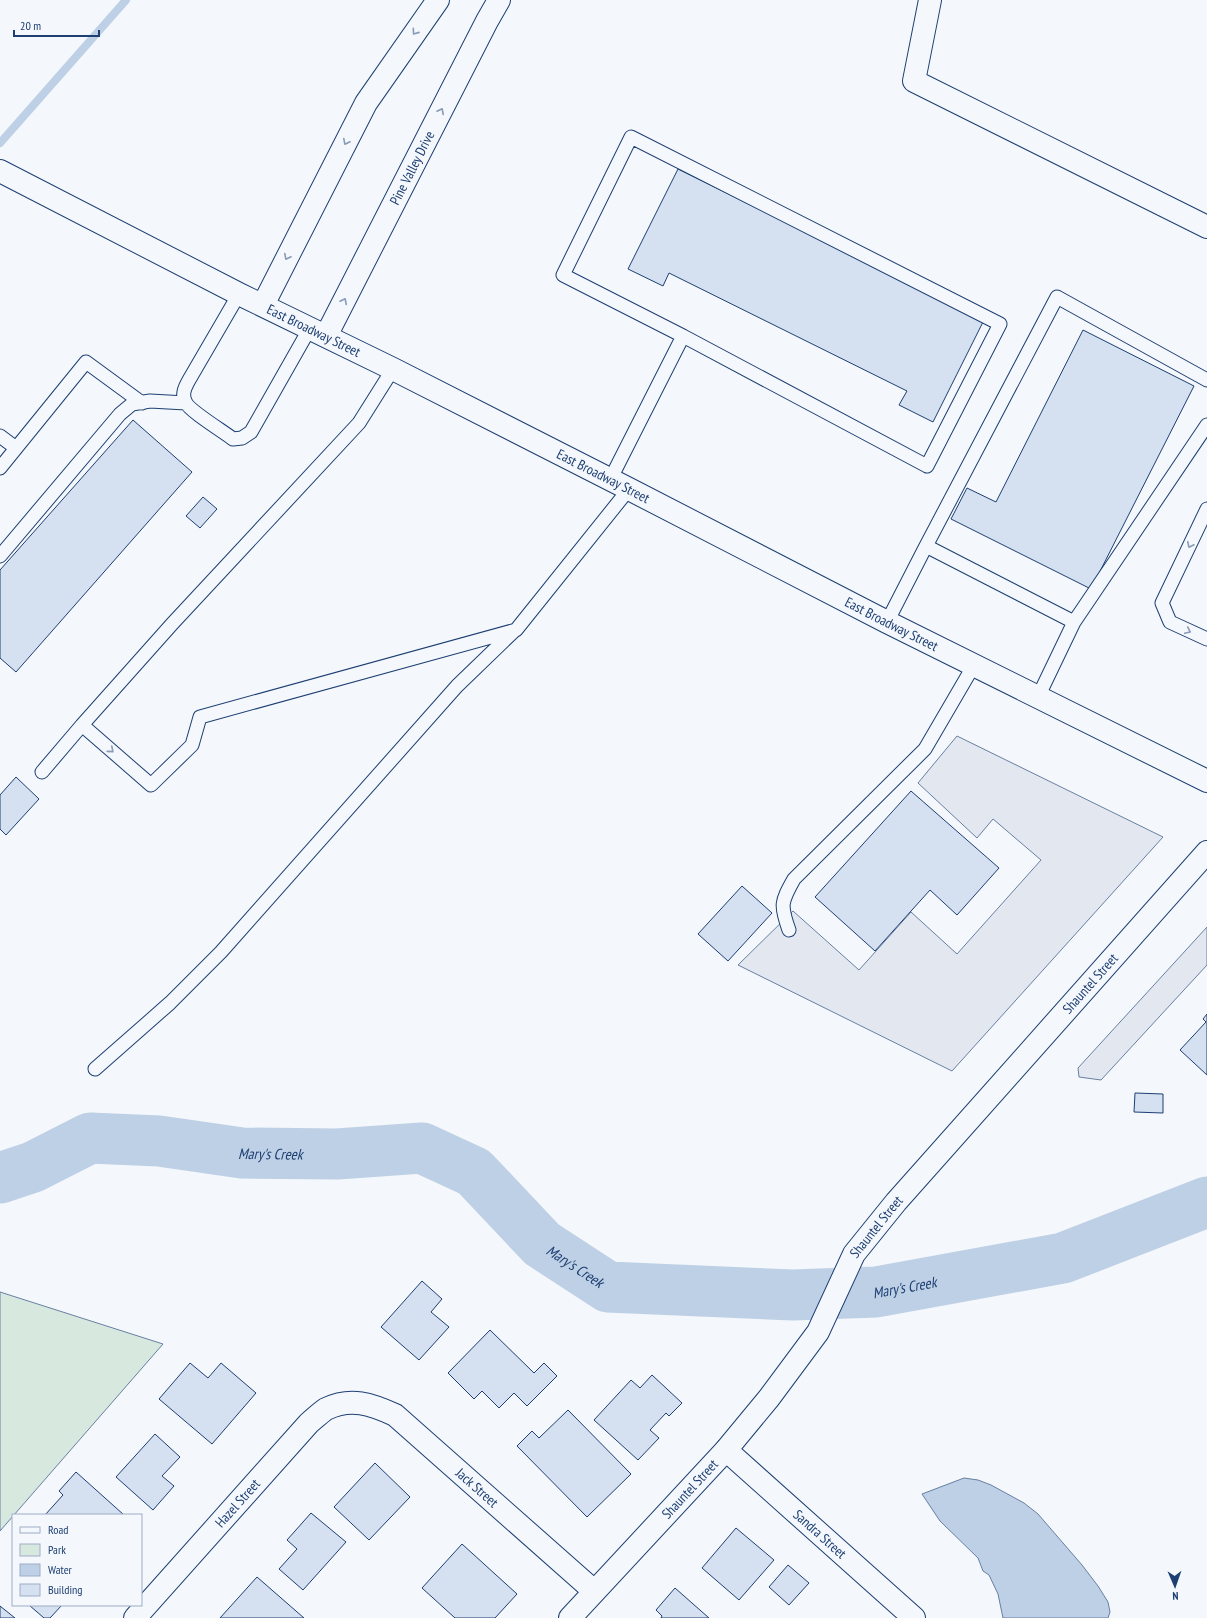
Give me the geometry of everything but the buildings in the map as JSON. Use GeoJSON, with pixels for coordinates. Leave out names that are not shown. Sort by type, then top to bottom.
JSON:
{"type":"FeatureCollection","features":[{"type":"Feature","properties":{"kind":"street"},"geometry":{"type":"LineString","coordinates":[[263,305],[366,103],[438,0]]}},
{"type":"Feature","properties":{"kind":"street","name":"Pine Valley Drive"},"geometry":{"type":"LineString","coordinates":[[318,332],[499,0]]}},
{"type":"Feature","properties":{"kind":"street"},"geometry":{"type":"LineString","coordinates":[[930,0],[914,81],[1207,227]]}},
{"type":"Feature","properties":{"kind":"street","name":"East Broadway Street"},"geometry":{"type":"LineString","coordinates":[[0,171],[240,294],[393,369],[620,484],[887,622],[1207,781]]}},
{"type":"Feature","properties":{"kind":"street","name":"Shauntel Street"},"geometry":{"type":"LineString","coordinates":[[570,1618],[726,1450],[769,1398],[818,1332],[854,1254],[896,1202],[1207,852]]}},
{"type":"Feature","properties":{"kind":"street","name":"Jack Street"},"geometry":{"type":"LineString","coordinates":[[350,1402],[375,1406],[395,1415],[594,1592]]}},
{"type":"Feature","properties":{"kind":"street","name":"Hazel Street"},"geometry":{"type":"LineString","coordinates":[[135,1618],[309,1423],[326,1410],[350,1402]]}},
{"type":"Feature","properties":{"kind":"street","name":"Sandra Street"},"geometry":{"type":"LineString","coordinates":[[726,1450],[914,1618]]}},
{"type":"Feature","properties":{"kind":"lane"},"geometry":{"type":"LineString","coordinates":[[631,137],[1000,324],[926,466],[683,336],[563,275],[631,137]]}},
{"type":"Feature","properties":{"kind":"lane"},"geometry":{"type":"LineString","coordinates":[[240,294],[183,392],[186,403],[193,410],[233,439],[242,438],[251,432],[318,332]]}},
{"type":"Feature","properties":{"kind":"lane"},"geometry":{"type":"LineString","coordinates":[[887,622],[1057,297],[1207,380]]}},
{"type":"Feature","properties":{"kind":"lane"},"geometry":{"type":"LineString","coordinates":[[95,1069],[170,1003],[221,952],[457,686],[516,630],[620,484],[683,336]]}},
{"type":"Feature","properties":{"kind":"lane"},"geometry":{"type":"LineString","coordinates":[[0,468],[86,362],[142,403]]}},
{"type":"Feature","properties":{"kind":"lane"},"geometry":{"type":"LineString","coordinates":[[42,772],[172,624],[359,423],[393,369]]}},
{"type":"Feature","properties":{"kind":"lane"},"geometry":{"type":"LineString","coordinates":[[0,556],[120,414],[132,404],[150,401],[186,403]]}},
{"type":"Feature","properties":{"kind":"lane"},"geometry":{"type":"LineString","coordinates":[[1038,696],[1074,622],[1207,425]]}},
{"type":"Feature","properties":{"kind":"lane"},"geometry":{"type":"LineString","coordinates":[[0,436],[16,448]]}},
{"type":"Feature","properties":{"kind":"lane"},"geometry":{"type":"LineString","coordinates":[[1207,509],[1162,603],[1170,622],[1207,640]]}},
{"type":"Feature","properties":{"kind":"lane"},"geometry":{"type":"LineString","coordinates":[[926,546],[1074,622]]}},
{"type":"Feature","properties":{"kind":"lane"},"geometry":{"type":"LineString","coordinates":[[82,725],[151,785],[192,745],[200,717],[516,630]]}},
{"type":"Feature","properties":{"kind":"lane"},"geometry":{"type":"LineString","coordinates":[[789,930],[783,912],[784,896],[794,879],[924,749],[974,665]]}},
{"type":"Feature","properties":{"kind":"green space"},"geometry":{"type":"Polygon","coordinates":[[[0,1292],[163,1344],[15,1514],[12,1514],[12,1517],[0,1531],[0,1292]]]}},
{"type":"Feature","properties":{"kind":"shaded area"},"geometry":{"type":"Polygon","coordinates":[[[957,736],[1163,837],[952,1071],[738,965],[793,911],[859,970],[911,912],[957,954],[1041,860],[993,819],[977,838],[918,783],[957,736]]]}},
{"type":"Feature","properties":{"kind":"shaded area"},"geometry":{"type":"Polygon","coordinates":[[[1207,927],[1207,965],[1101,1080],[1079,1077],[1078,1068],[1207,927]]]}},
{"type":"Feature","properties":{"kind":"water"},"geometry":{"type":"Polygon","coordinates":[[[964,1478],[978,1480],[991,1485],[1024,1503],[1038,1514],[1098,1586],[1108,1602],[1110,1612],[1108,1618],[1003,1618],[998,1594],[989,1575],[983,1571],[978,1558],[940,1521],[922,1494],[964,1478]]]}},
{"type":"Feature","properties":{"kind":"waterway"},"geometry":{"type":"LineString","coordinates":[[0,143],[126,0]]}},
{"type":"Feature","properties":{"kind":"waterway","name":"Mary's Creek"},"geometry":{"type":"LineString","coordinates":[[0,1178],[33,1167],[90,1138],[159,1141],[242,1153],[337,1154],[422,1148],[474,1172],[542,1244],[608,1287],[793,1295],[876,1292],[1063,1258],[1207,1202]]}}]}
